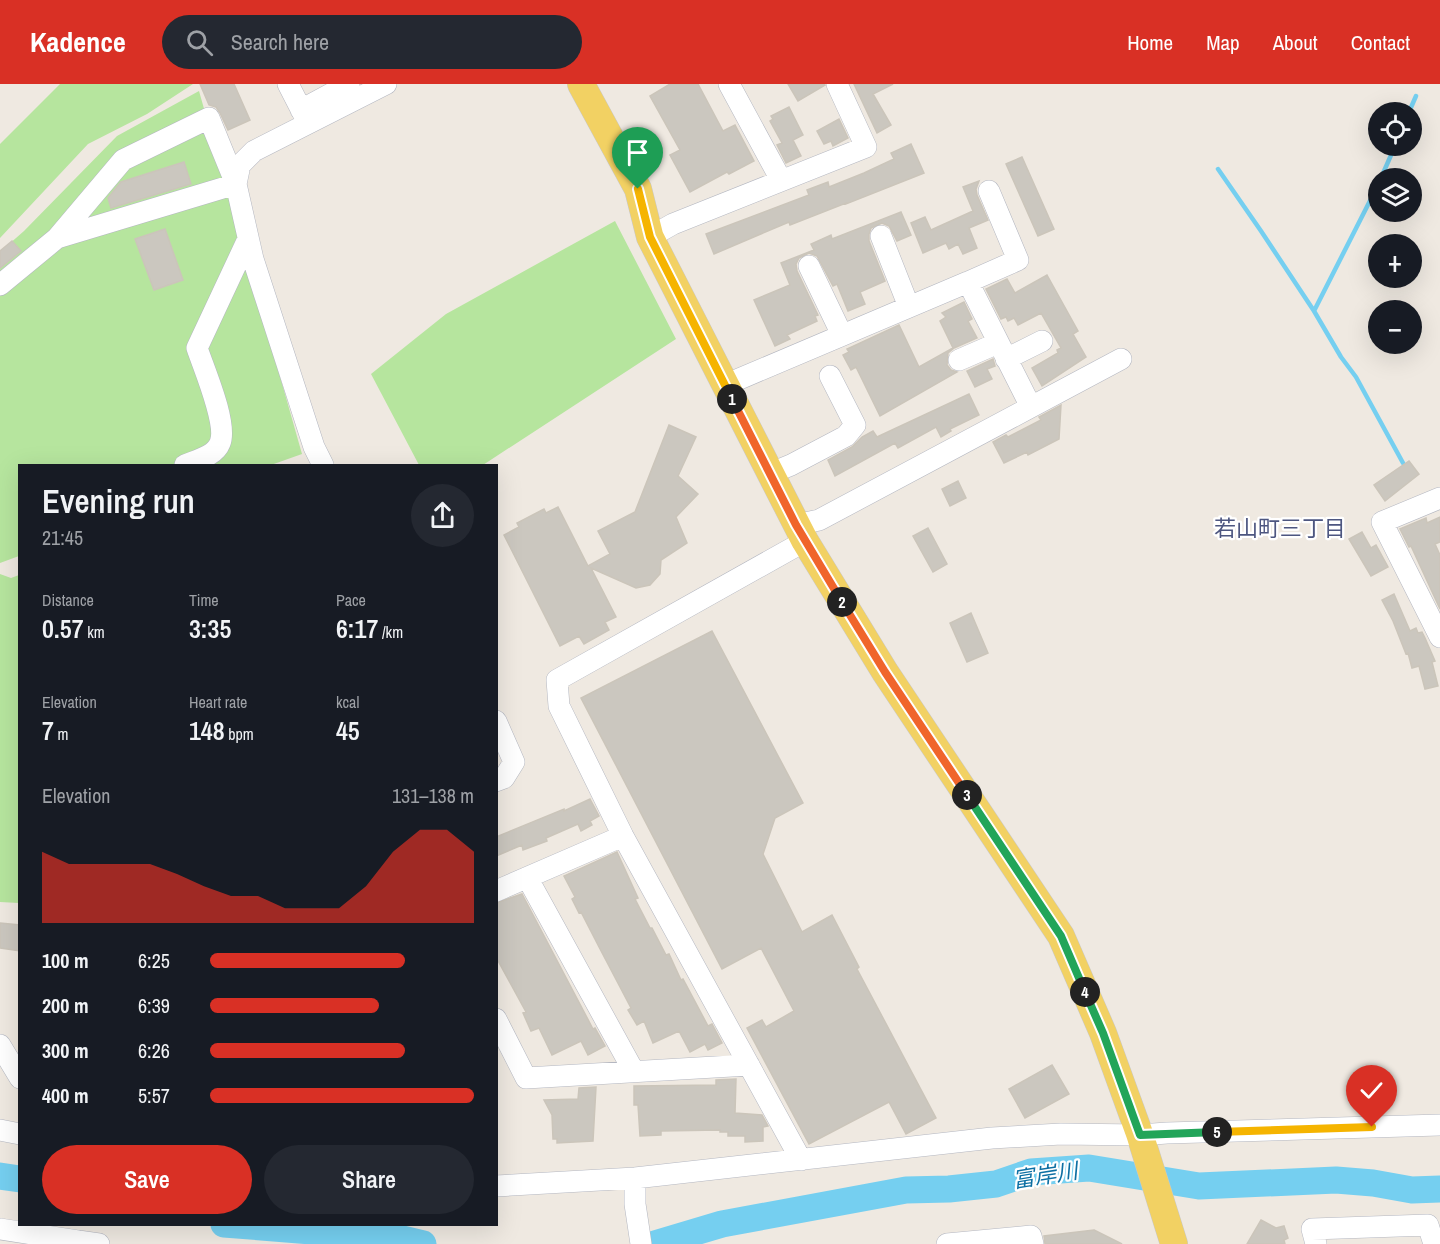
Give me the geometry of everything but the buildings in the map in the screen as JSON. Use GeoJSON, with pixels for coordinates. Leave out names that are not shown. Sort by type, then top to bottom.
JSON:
{"type":"FeatureCollection","features":[{"type":"Feature","properties":{"kind":"main road"},"geometry":{"type":"LineString","coordinates":[[581,84],[638,189],[650,237],[800,533],[891,681],[1061,936],[1103,1033],[1143,1144],[1174,1244]]}},
{"type":"Feature","properties":{"kind":"street"},"geometry":{"type":"LineString","coordinates":[[288,84],[304,117]]}},
{"type":"Feature","properties":{"kind":"street"},"geometry":{"type":"LineString","coordinates":[[236,184],[240,165],[255,151],[350,84]]}},
{"type":"Feature","properties":{"kind":"street"},"geometry":{"type":"LineString","coordinates":[[304,117],[386,84]]}},
{"type":"Feature","properties":{"kind":"street"},"geometry":{"type":"LineString","coordinates":[[729,84],[781,180]]}},
{"type":"Feature","properties":{"kind":"street"},"geometry":{"type":"LineString","coordinates":[[650,237],[673,224],[866,147],[837,84]]}},
{"type":"Feature","properties":{"kind":"street"},"geometry":{"type":"LineString","coordinates":[[0,285],[57,238],[123,160],[210,118],[236,184],[248,238],[275,330],[322,464]]}},
{"type":"Feature","properties":{"kind":"street"},"geometry":{"type":"LineString","coordinates":[[57,238],[236,184]]}},
{"type":"Feature","properties":{"kind":"street"},"geometry":{"type":"LineString","coordinates":[[725,385],[1018,260],[989,191]]}},
{"type":"Feature","properties":{"kind":"street"},"geometry":{"type":"LineString","coordinates":[[881,236],[909,307]]}},
{"type":"Feature","properties":{"kind":"street"},"geometry":{"type":"LineString","coordinates":[[188,464],[210,455],[220,443],[222,424],[197,348],[248,238]]}},
{"type":"Feature","properties":{"kind":"street"},"geometry":{"type":"LineString","coordinates":[[809,266],[842,335]]}},
{"type":"Feature","properties":{"kind":"street"},"geometry":{"type":"LineString","coordinates":[[968,282],[1030,407]]}},
{"type":"Feature","properties":{"kind":"street"},"geometry":{"type":"LineString","coordinates":[[959,360],[1042,341]]}},
{"type":"Feature","properties":{"kind":"street"},"geometry":{"type":"LineString","coordinates":[[801,1160],[623,836],[559,706],[557,680],[819,520],[1121,359]]}},
{"type":"Feature","properties":{"kind":"street"},"geometry":{"type":"LineString","coordinates":[[769,474],[846,436],[855,425],[830,376]]}},
{"type":"Feature","properties":{"kind":"street"},"geometry":{"type":"LineString","coordinates":[[1440,498],[1382,522],[1440,637]]}},
{"type":"Feature","properties":{"kind":"street"},"geometry":{"type":"LineString","coordinates":[[498,726],[514,762],[504,778],[498,780]]}},
{"type":"Feature","properties":{"kind":"street"},"geometry":{"type":"LineString","coordinates":[[498,890],[623,836]]}},
{"type":"Feature","properties":{"kind":"street"},"geometry":{"type":"LineString","coordinates":[[528,879],[633,1070]]}},
{"type":"Feature","properties":{"kind":"street"},"geometry":{"type":"LineString","coordinates":[[498,1023],[526,1078],[749,1065]]}},
{"type":"Feature","properties":{"kind":"street"},"geometry":{"type":"LineString","coordinates":[[0,1045],[18,1075]]}},
{"type":"Feature","properties":{"kind":"street"},"geometry":{"type":"LineString","coordinates":[[498,1186],[635,1178],[992,1138],[1060,1134],[1143,1144],[1440,1125]]}},
{"type":"Feature","properties":{"kind":"street"},"geometry":{"type":"LineString","coordinates":[[0,1130],[18,1134]]}},
{"type":"Feature","properties":{"kind":"street"},"geometry":{"type":"LineString","coordinates":[[635,1178],[635,1204],[641,1244]]}},
{"type":"Feature","properties":{"kind":"street"},"geometry":{"type":"LineString","coordinates":[[1316,1244],[1312,1229],[1428,1225],[1434,1244]]}},
{"type":"Feature","properties":{"kind":"street"},"geometry":{"type":"LineString","coordinates":[[0,1229],[99,1244]]}},
{"type":"Feature","properties":{"kind":"street"},"geometry":{"type":"LineString","coordinates":[[947,1244],[1031,1236],[1033,1244]]}},
{"type":"Feature","properties":{"kind":"green space"},"geometry":{"type":"Polygon","coordinates":[[[60,84],[193,84],[147,114],[88,144],[0,238],[0,144],[60,84]]]}},
{"type":"Feature","properties":{"kind":"green space"},"geometry":{"type":"Polygon","coordinates":[[[199,91],[302,454],[274,464],[18,464],[18,556],[0,563],[0,252],[24,231],[117,136],[199,91]]]}},
{"type":"Feature","properties":{"kind":"green space"},"geometry":{"type":"Polygon","coordinates":[[[615,221],[676,339],[485,464],[418,464],[371,374],[446,314],[615,221]]]}},
{"type":"Feature","properties":{"kind":"green space"},"geometry":{"type":"Polygon","coordinates":[[[0,574],[11,578],[18,575],[18,903],[0,902],[0,574]]]}},
{"type":"Feature","properties":{"kind":"waterway"},"geometry":{"type":"LineString","coordinates":[[1413,102],[1416,96]]}},
{"type":"Feature","properties":{"kind":"waterway"},"geometry":{"type":"LineString","coordinates":[[1385,168],[1391,156]]}},
{"type":"Feature","properties":{"kind":"waterway"},"geometry":{"type":"LineString","coordinates":[[1218,169],[1356,377],[1403,463]]}},
{"type":"Feature","properties":{"kind":"waterway"},"geometry":{"type":"LineString","coordinates":[[1314,311],[1368,205]]}},
{"type":"Feature","properties":{"kind":"waterway","name":"富岸川"},"geometry":{"type":"LineString","coordinates":[[655,1244],[722,1224],[906,1190],[949,1189],[996,1184],[1031,1172],[1089,1168],[1199,1186],[1336,1180],[1373,1183],[1412,1190],[1440,1189]]}},
{"type":"Feature","properties":{"kind":"waterway","name":"富岸川"},"geometry":{"type":"LineString","coordinates":[[0,1176],[18,1179]]}},
{"type":"Feature","properties":{"kind":"waterway","name":"富岸川"},"geometry":{"type":"LineString","coordinates":[[249,1226],[398,1238],[423,1244]]}},
{"type":"Feature","properties":{"kind":"district","name":"若山町三丁目"},"geometry":{"type":"Point","coordinates":[1280,528]}},
{"type":"Feature","properties":{"kind":"route"},"geometry":{"type":"LineString","coordinates":[[638,189],[650,237],[805,541],[885,672],[1061,936],[1103,1033],[1140,1135],[1372,1127]]}}]}
